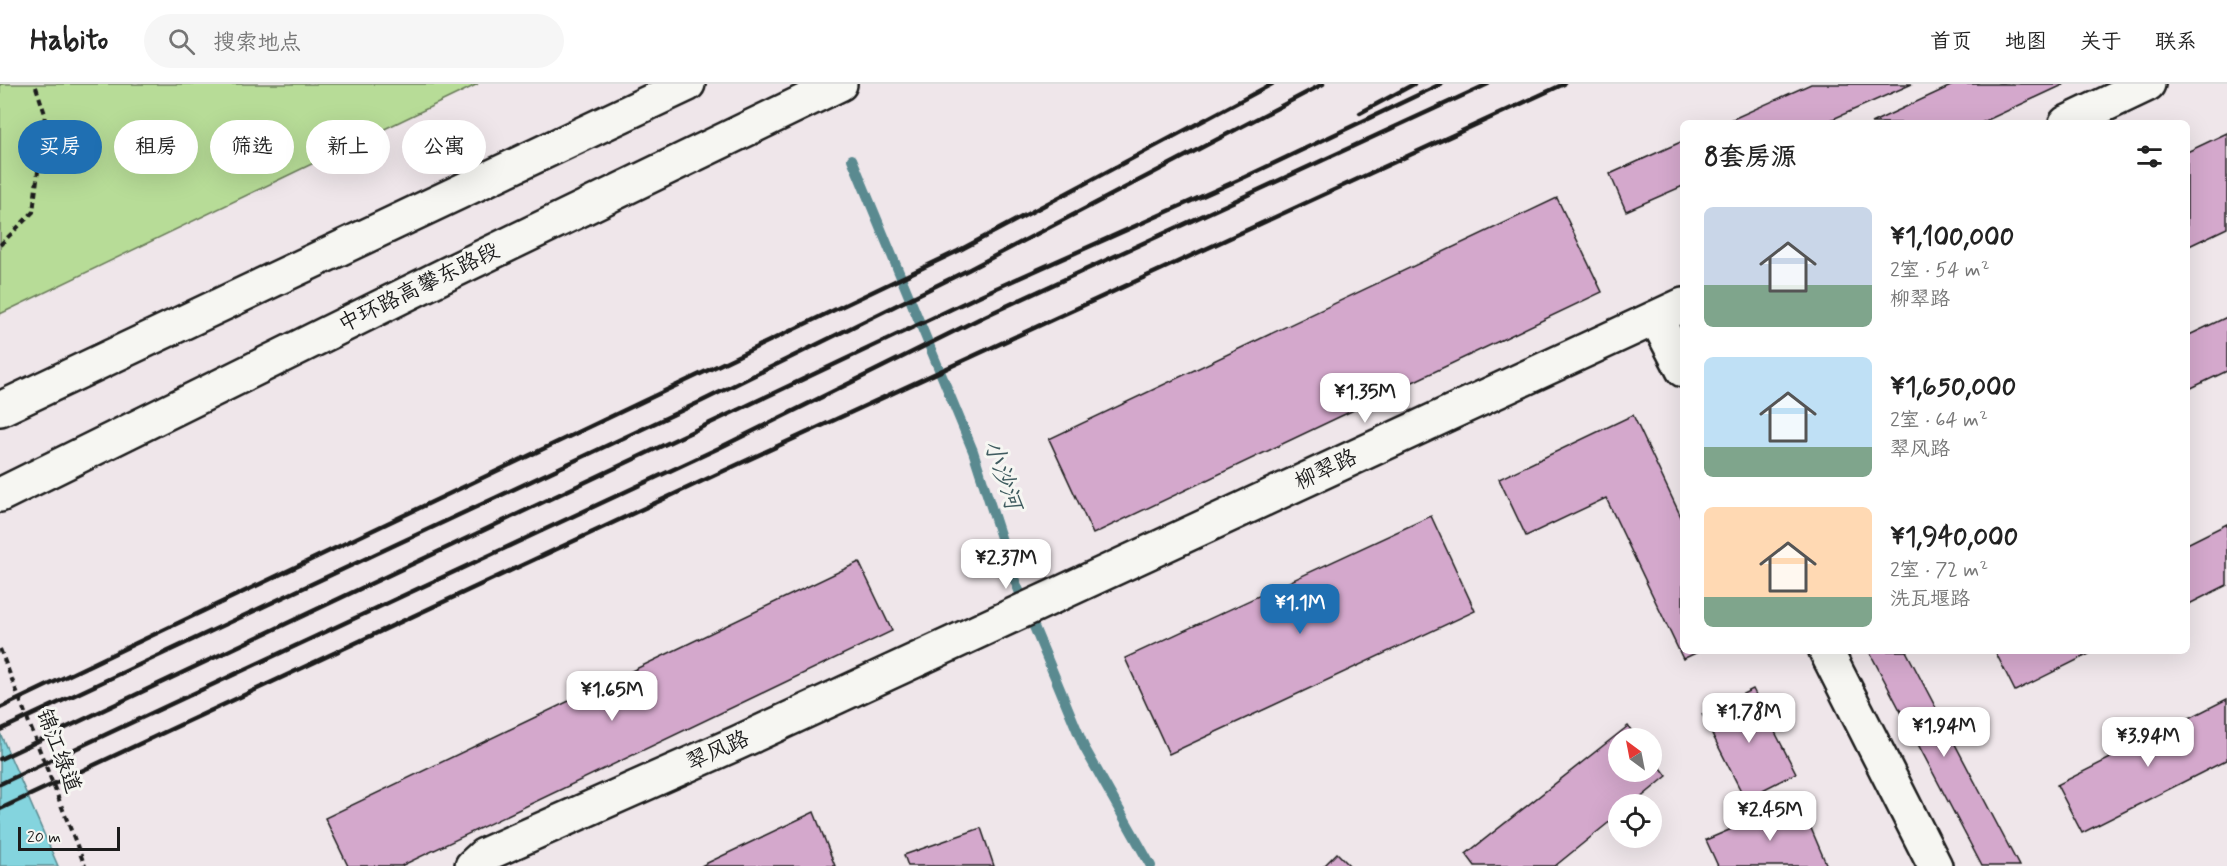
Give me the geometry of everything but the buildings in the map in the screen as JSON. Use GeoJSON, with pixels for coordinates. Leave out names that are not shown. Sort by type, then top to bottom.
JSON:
{"type":"FeatureCollection","features":[{"type":"Feature","properties":{"kind":"street"},"geometry":{"type":"LineString","coordinates":[[10,404],[688,84]]}},
{"type":"Feature","properties":{"kind":"street","name":"中环路高攀东路段"},"geometry":{"type":"LineString","coordinates":[[0,495],[840,84]]}},
{"type":"Feature","properties":{"kind":"street"},"geometry":{"type":"LineString","coordinates":[[2072,120],[2148,84]]}},
{"type":"Feature","properties":{"kind":"street"},"geometry":{"type":"LineString","coordinates":[[1670,311],[1680,356]]}},
{"type":"Feature","properties":{"kind":"street","name":"柳翠路"},"geometry":{"type":"LineString","coordinates":[[965,636],[1670,311]]}},
{"type":"Feature","properties":{"kind":"street","name":"翠风路"},"geometry":{"type":"LineString","coordinates":[[472,866],[484,855],[737,743],[965,636]]}},
{"type":"Feature","properties":{"kind":"street"},"geometry":{"type":"LineString","coordinates":[[1828,654],[1935,866]]}},
{"type":"Feature","properties":{"kind":"path"},"geometry":{"type":"LineString","coordinates":[[0,245],[33,212],[45,114],[35,84]]}},
{"type":"Feature","properties":{"kind":"path","name":"锦江绿道"},"geometry":{"type":"LineString","coordinates":[[0,649],[86,866]]}},
{"type":"Feature","properties":{"kind":"green space"},"geometry":{"type":"Polygon","coordinates":[[[0,84],[478,84],[390,126],[390,120],[306,120],[306,167],[294,173],[294,120],[210,120],[210,174],[291,174],[0,314],[0,84]]]}},
{"type":"Feature","properties":{"kind":"water"},"geometry":{"type":"Polygon","coordinates":[[[0,733],[58,866],[0,866],[0,733]]]}},
{"type":"Feature","properties":{"kind":"waterway","name":"小沙河"},"geometry":{"type":"LineString","coordinates":[[852,159],[973,451],[1015,581],[1084,747],[1151,866]]}},
{"type":"Feature","properties":{"kind":"railway"},"geometry":{"type":"LineString","coordinates":[[0,708],[958,251],[1272,84]]}},
{"type":"Feature","properties":{"kind":"railway"},"geometry":{"type":"LineString","coordinates":[[0,730],[702,401],[968,270],[1323,84]]}},
{"type":"Feature","properties":{"kind":"railway"},"geometry":{"type":"LineString","coordinates":[[1360,113],[1414,84]]}},
{"type":"Feature","properties":{"kind":"railway"},"geometry":{"type":"LineString","coordinates":[[0,759],[981,295],[1245,177],[1441,84]]}},
{"type":"Feature","properties":{"kind":"railway"},"geometry":{"type":"LineString","coordinates":[[0,784],[719,448],[985,316],[1488,84]]}},
{"type":"Feature","properties":{"kind":"railway"},"geometry":{"type":"LineString","coordinates":[[0,809],[728,469],[1564,84]]}}]}
